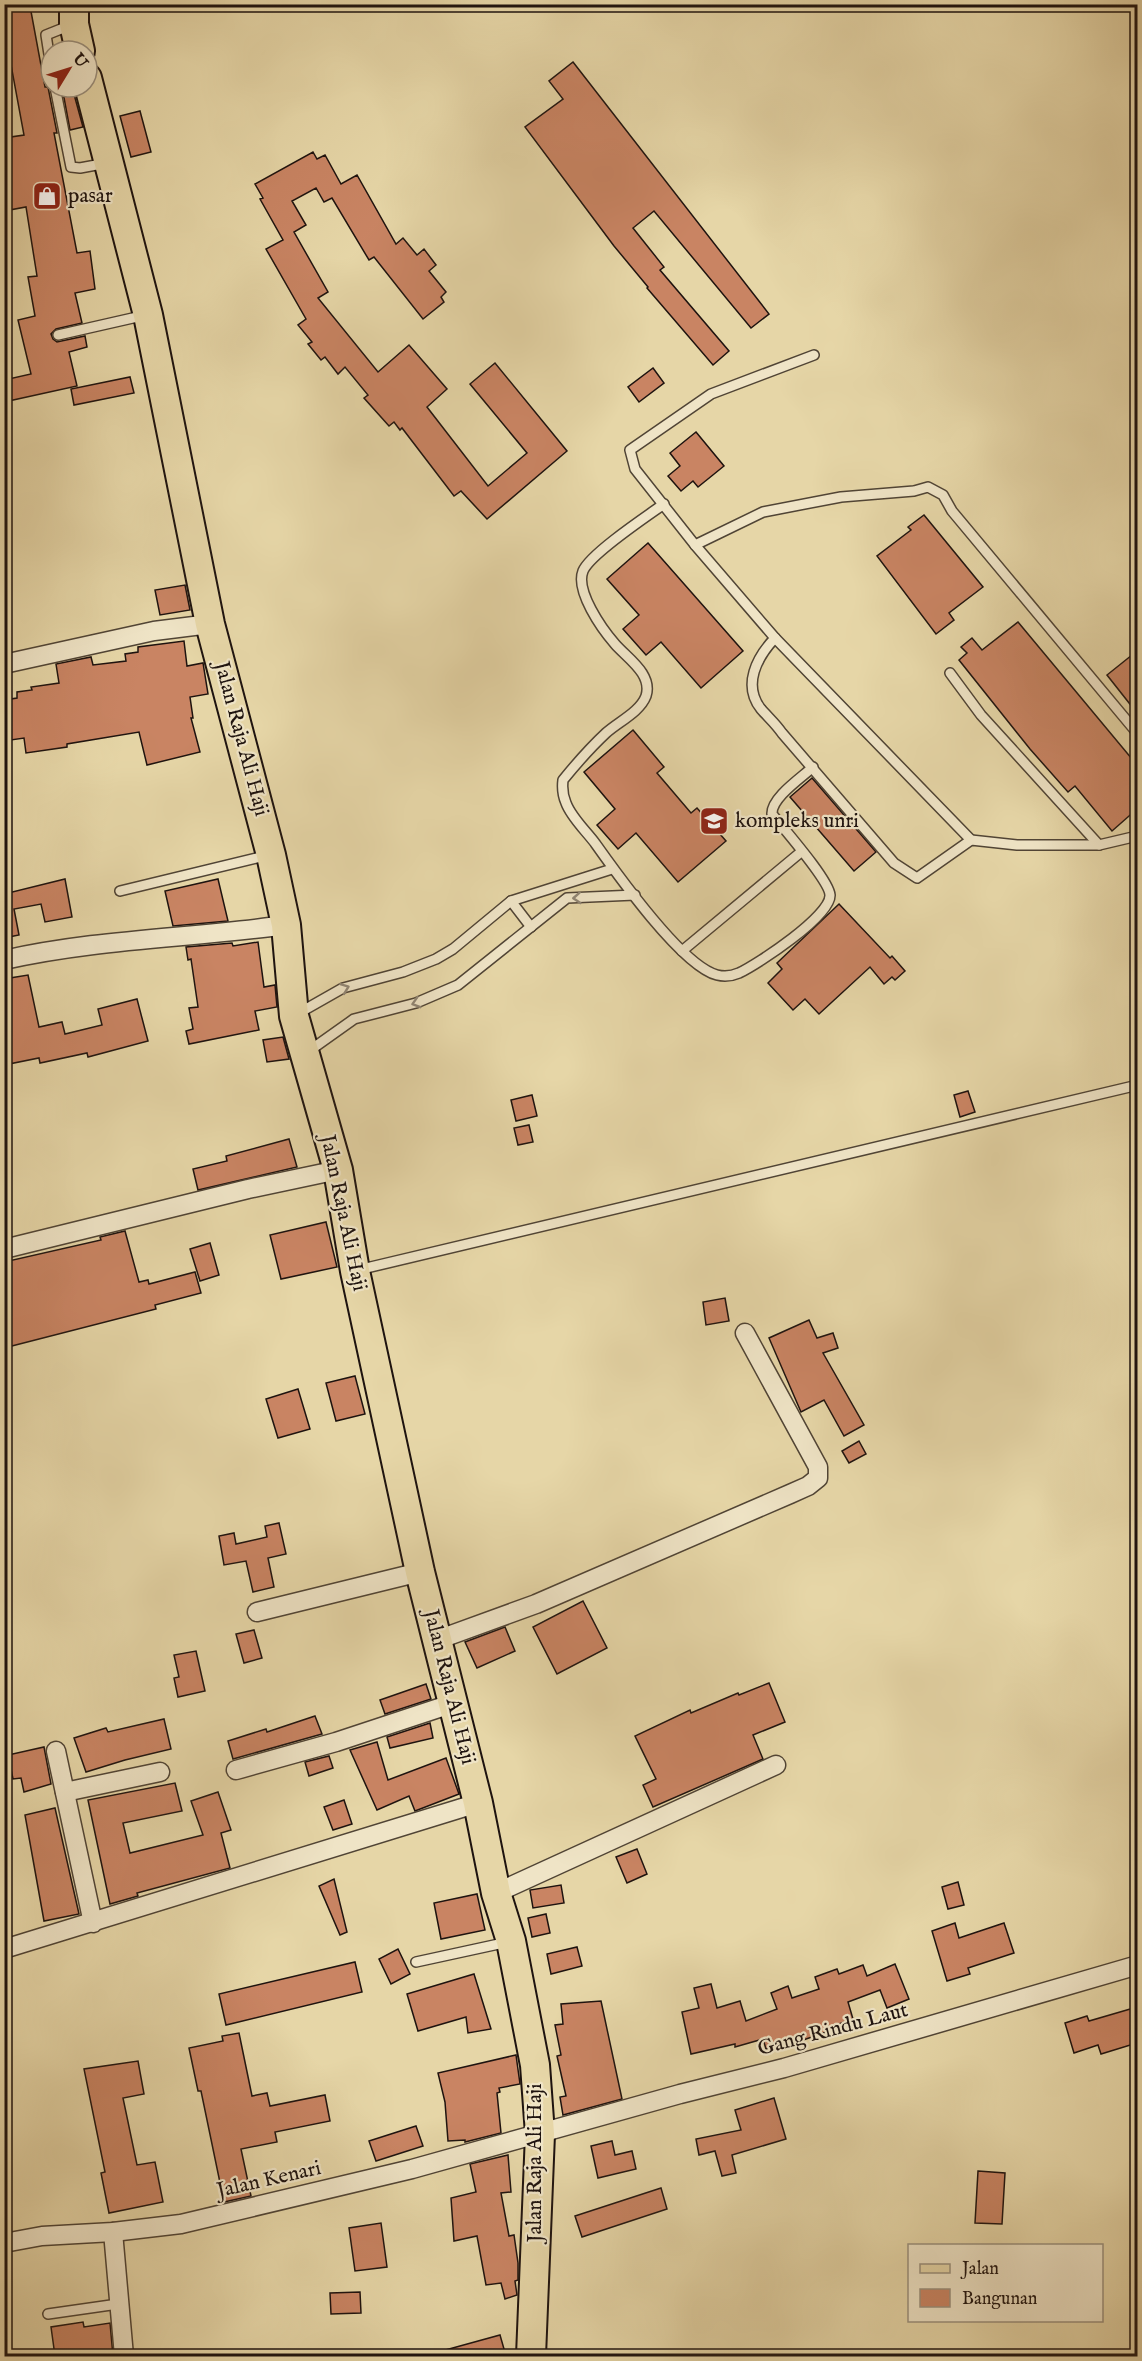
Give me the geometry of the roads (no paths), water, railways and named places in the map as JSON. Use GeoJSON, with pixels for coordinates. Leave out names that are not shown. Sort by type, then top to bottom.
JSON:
{"type":"FeatureCollection","features":[{"type":"Feature","properties":{"kind":"main road","name":"Jalan Raja Ali Haji"},"geometry":{"type":"LineString","coordinates":[[92,99],[148,315],[210,624],[271,855],[286,925],[294,1016],[338,1170],[355,1271],[420,1572],[478,1803],[495,1893],[510,1941],[535,2065],[540,2134],[531,2356]]}},
{"type":"Feature","properties":{"kind":"street"},"geometry":{"type":"LineString","coordinates":[[4,664],[154,631],[210,624]]}},
{"type":"Feature","properties":{"kind":"street"},"geometry":{"type":"LineString","coordinates":[[4,960],[108,945],[286,925]]}},
{"type":"Feature","properties":{"kind":"street"},"geometry":{"type":"LineString","coordinates":[[4,1249],[248,1189],[338,1170]]}},
{"type":"Feature","properties":{"kind":"street"},"geometry":{"type":"LineString","coordinates":[[436,1640],[536,1605],[808,1486],[818,1478],[818,1467],[745,1333]]}},
{"type":"Feature","properties":{"kind":"street"},"geometry":{"type":"LineString","coordinates":[[257,1612],[420,1572]]}},
{"type":"Feature","properties":{"kind":"street"},"geometry":{"type":"LineString","coordinates":[[236,1770],[336,1742],[454,1703]]}},
{"type":"Feature","properties":{"kind":"street"},"geometry":{"type":"LineString","coordinates":[[56,1751],[93,1923]]}},
{"type":"Feature","properties":{"kind":"street"},"geometry":{"type":"LineString","coordinates":[[495,1893],[776,1765]]}},
{"type":"Feature","properties":{"kind":"street"},"geometry":{"type":"LineString","coordinates":[[65,1792],[160,1772]]}},
{"type":"Feature","properties":{"kind":"street"},"geometry":{"type":"LineString","coordinates":[[4,1949],[478,1803]]}},
{"type":"Feature","properties":{"kind":"street","name":"Gang Rindu Laut"},"geometry":{"type":"LineString","coordinates":[[540,2134],[680,2094],[795,2065],[1137,1965]]}},
{"type":"Feature","properties":{"kind":"street","name":"Jalan Kenari"},"geometry":{"type":"LineString","coordinates":[[4,2243],[42,2236],[113,2232],[181,2224],[412,2169],[540,2134]]}},
{"type":"Feature","properties":{"kind":"street"},"geometry":{"type":"LineString","coordinates":[[113,2232],[124,2356]]}},
{"type":"Feature","properties":{"kind":"lane"},"geometry":{"type":"LineString","coordinates":[[47,39],[46,35],[56,30],[76,27]]}},
{"type":"Feature","properties":{"kind":"lane"},"geometry":{"type":"LineString","coordinates":[[57,99],[71,166],[80,168],[108,163]]}},
{"type":"Feature","properties":{"kind":"lane"},"geometry":{"type":"LineString","coordinates":[[58,335],[148,315]]}},
{"type":"Feature","properties":{"kind":"lane"},"geometry":{"type":"LineString","coordinates":[[814,355],[711,394],[630,450],[635,469],[695,545],[775,638],[971,840],[1017,845],[1099,845],[1137,834]]}},
{"type":"Feature","properties":{"kind":"lane"},"geometry":{"type":"LineString","coordinates":[[695,545],[763,512],[841,496],[915,491],[928,487],[944,495],[952,511],[1137,734]]}},
{"type":"Feature","properties":{"kind":"lane"},"geometry":{"type":"LineString","coordinates":[[664,504],[616,539],[583,571],[582,592],[613,642],[640,670],[647,687],[640,705],[605,734],[568,774],[562,786],[566,804],[612,869],[682,951],[715,975],[726,977],[737,974],[756,963],[801,930],[823,910],[830,896],[824,880],[771,810],[778,798],[813,767]]}},
{"type":"Feature","properties":{"kind":"lane"},"geometry":{"type":"LineString","coordinates":[[775,638],[761,653],[753,674],[752,692],[760,708],[774,721],[894,863],[917,878],[971,840]]}},
{"type":"Feature","properties":{"kind":"lane"},"geometry":{"type":"LineString","coordinates":[[950,673],[981,715],[1099,845]]}},
{"type":"Feature","properties":{"kind":"lane"},"geometry":{"type":"LineString","coordinates":[[682,951],[801,852]]}},
{"type":"Feature","properties":{"kind":"lane"},"geometry":{"type":"LineString","coordinates":[[120,891],[271,855]]}},
{"type":"Feature","properties":{"kind":"lane"},"geometry":{"type":"LineString","coordinates":[[294,1016],[343,988],[404,972],[436,959],[453,949],[511,901],[612,869]]}},
{"type":"Feature","properties":{"kind":"lane"},"geometry":{"type":"LineString","coordinates":[[304,1054],[354,1019],[416,1003],[458,985],[567,898],[635,895]]}},
{"type":"Feature","properties":{"kind":"lane"},"geometry":{"type":"LineString","coordinates":[[511,901],[531,927]]}},
{"type":"Feature","properties":{"kind":"lane"},"geometry":{"type":"LineString","coordinates":[[355,1271],[1137,1085]]}},
{"type":"Feature","properties":{"kind":"lane"},"geometry":{"type":"LineString","coordinates":[[416,1962],[510,1941]]}},
{"type":"Feature","properties":{"kind":"lane"},"geometry":{"type":"LineString","coordinates":[[48,2314],[118,2304]]}},
{"type":"Feature","properties":{"kind":"place","name":"pasar"},"geometry":{"type":"Point","coordinates":[47,196]}},
{"type":"Feature","properties":{"kind":"place","name":"kompleks unri"},"geometry":{"type":"Point","coordinates":[714,821]}}]}
